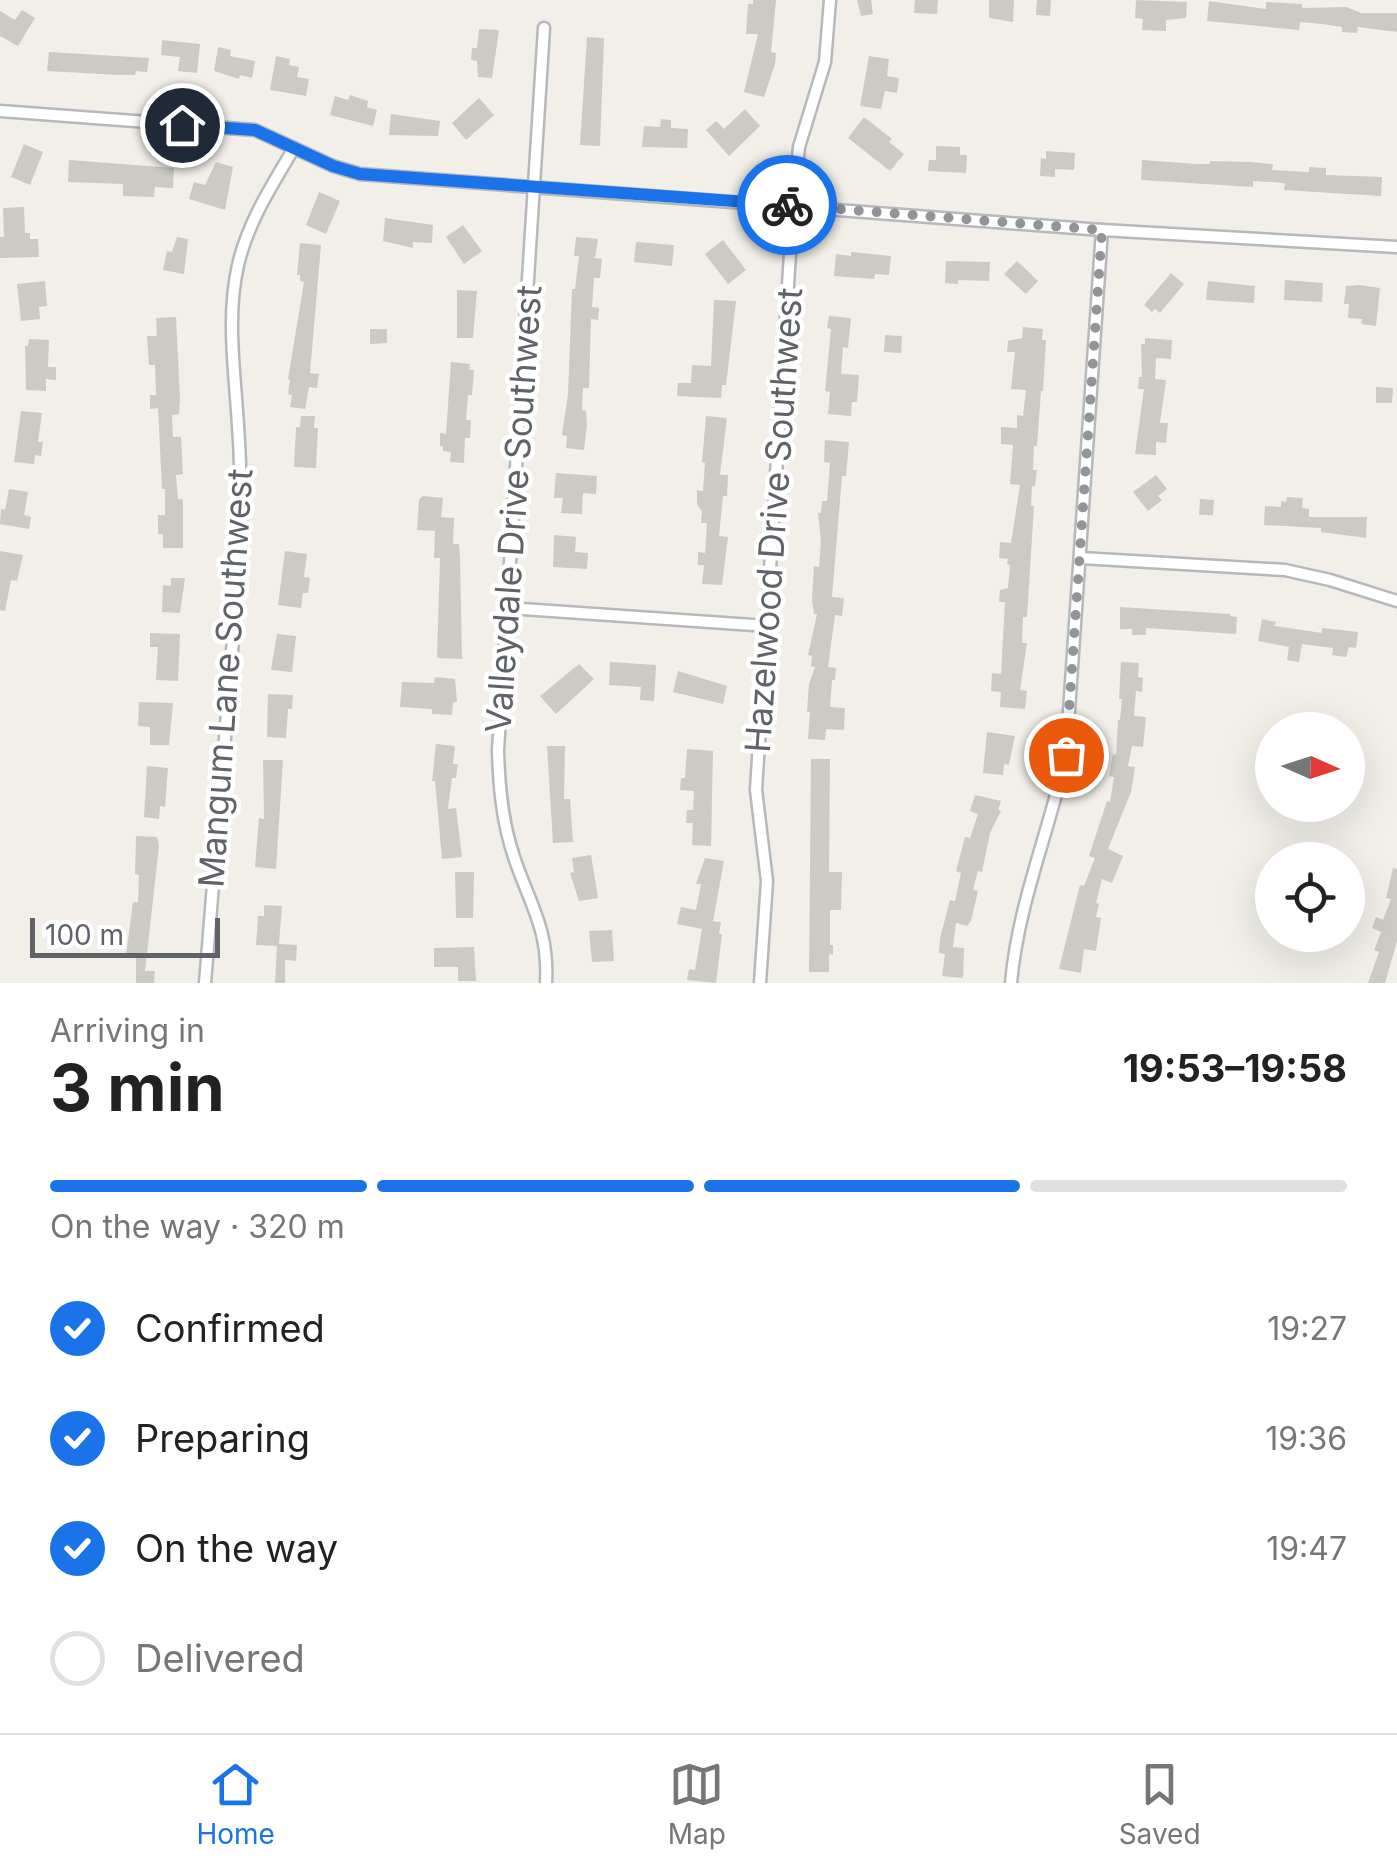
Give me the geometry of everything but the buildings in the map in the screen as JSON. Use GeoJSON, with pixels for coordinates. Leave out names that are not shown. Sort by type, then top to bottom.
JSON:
{"type":"FeatureCollection","features":[{"type":"Feature","properties":{"kind":"street","name":"Hazelwood Drive Southwest"},"geometry":{"type":"LineString","coordinates":[[760,983],[766,882],[756,790],[793,206],[799,147],[825,62],[830,0]]}},
{"type":"Feature","properties":{"kind":"street","name":"Valleydale Drive Southwest"},"geometry":{"type":"LineString","coordinates":[[544,28],[498,750],[500,796],[513,855],[543,929],[548,960],[546,983]]}},
{"type":"Feature","properties":{"kind":"street"},"geometry":{"type":"LineString","coordinates":[[0,111],[255,130],[333,166],[360,174],[1102,230],[1397,246]]}},
{"type":"Feature","properties":{"kind":"street","name":"Mangum Lane Southwest"},"geometry":{"type":"LineString","coordinates":[[205,983],[241,541],[242,468],[232,298],[250,229],[294,148]]}},
{"type":"Feature","properties":{"kind":"street"},"geometry":{"type":"LineString","coordinates":[[1011,983],[1021,913],[1055,806],[1066,755],[1102,230]]}},
{"type":"Feature","properties":{"kind":"street"},"geometry":{"type":"LineString","coordinates":[[1081,558],[1284,570],[1397,600]]}},
{"type":"Feature","properties":{"kind":"street"},"geometry":{"type":"LineString","coordinates":[[507,608],[766,626]]}},
{"type":"Feature","properties":{"kind":"way so far"},"geometry":{"type":"LineString","coordinates":[[787,205],[1102,230],[1066,755]]}},
{"type":"Feature","properties":{"kind":"route"},"geometry":{"type":"LineString","coordinates":[[182,125],[255,130],[333,166],[360,174],[787,205]]}}]}
